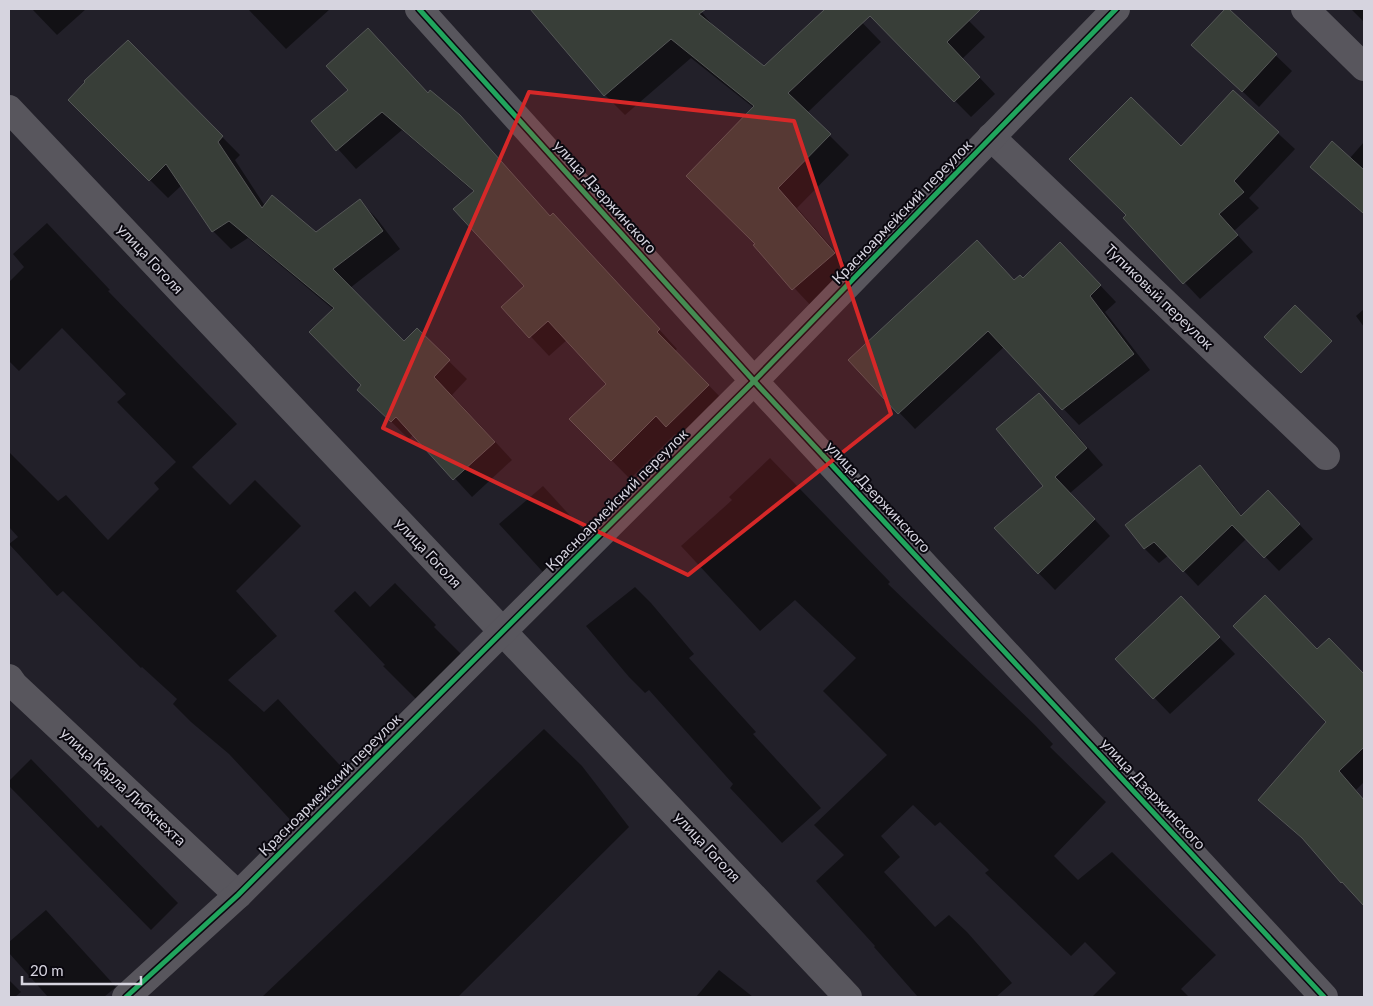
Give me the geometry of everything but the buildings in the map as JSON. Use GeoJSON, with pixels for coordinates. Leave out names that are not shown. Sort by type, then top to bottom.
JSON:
{"type":"FeatureCollection","features":[{"type":"Feature","properties":{"kind":"street","name":"улица Дзержинского"},"geometry":{"type":"LineString","coordinates":[[418,9],[754,381],[1324,997]]}},
{"type":"Feature","properties":{"kind":"street","name":"Красноармейский переулок"},"geometry":{"type":"LineString","coordinates":[[126,997],[238,895],[754,381],[1116,9]]}},
{"type":"Feature","properties":{"kind":"street"},"geometry":{"type":"LineString","coordinates":[[1305,9],[1364,66]]}},
{"type":"Feature","properties":{"kind":"street","name":"улица Гоголя"},"geometry":{"type":"LineString","coordinates":[[9,109],[848,997]]}},
{"type":"Feature","properties":{"kind":"street","name":"Тупиковый переулок"},"geometry":{"type":"LineString","coordinates":[[991,137],[1326,456]]}},
{"type":"Feature","properties":{"kind":"street","name":"улица Карла Либкнехта"},"geometry":{"type":"LineString","coordinates":[[9,678],[14,686],[238,895]]}},
{"type":"Feature","properties":{"kind":"highlighted area"},"geometry":{"type":"Polygon","coordinates":[[[529,92],[794,121],[891,414],[688,575],[383,428],[529,92]]]}},
{"type":"Feature","properties":{"kind":"cycle path"},"geometry":{"type":"LineString","coordinates":[[419,9],[754,381],[1324,997]]}},
{"type":"Feature","properties":{"kind":"cycle path"},"geometry":{"type":"LineString","coordinates":[[126,997],[238,895],[754,381],[1116,9]]}}]}
